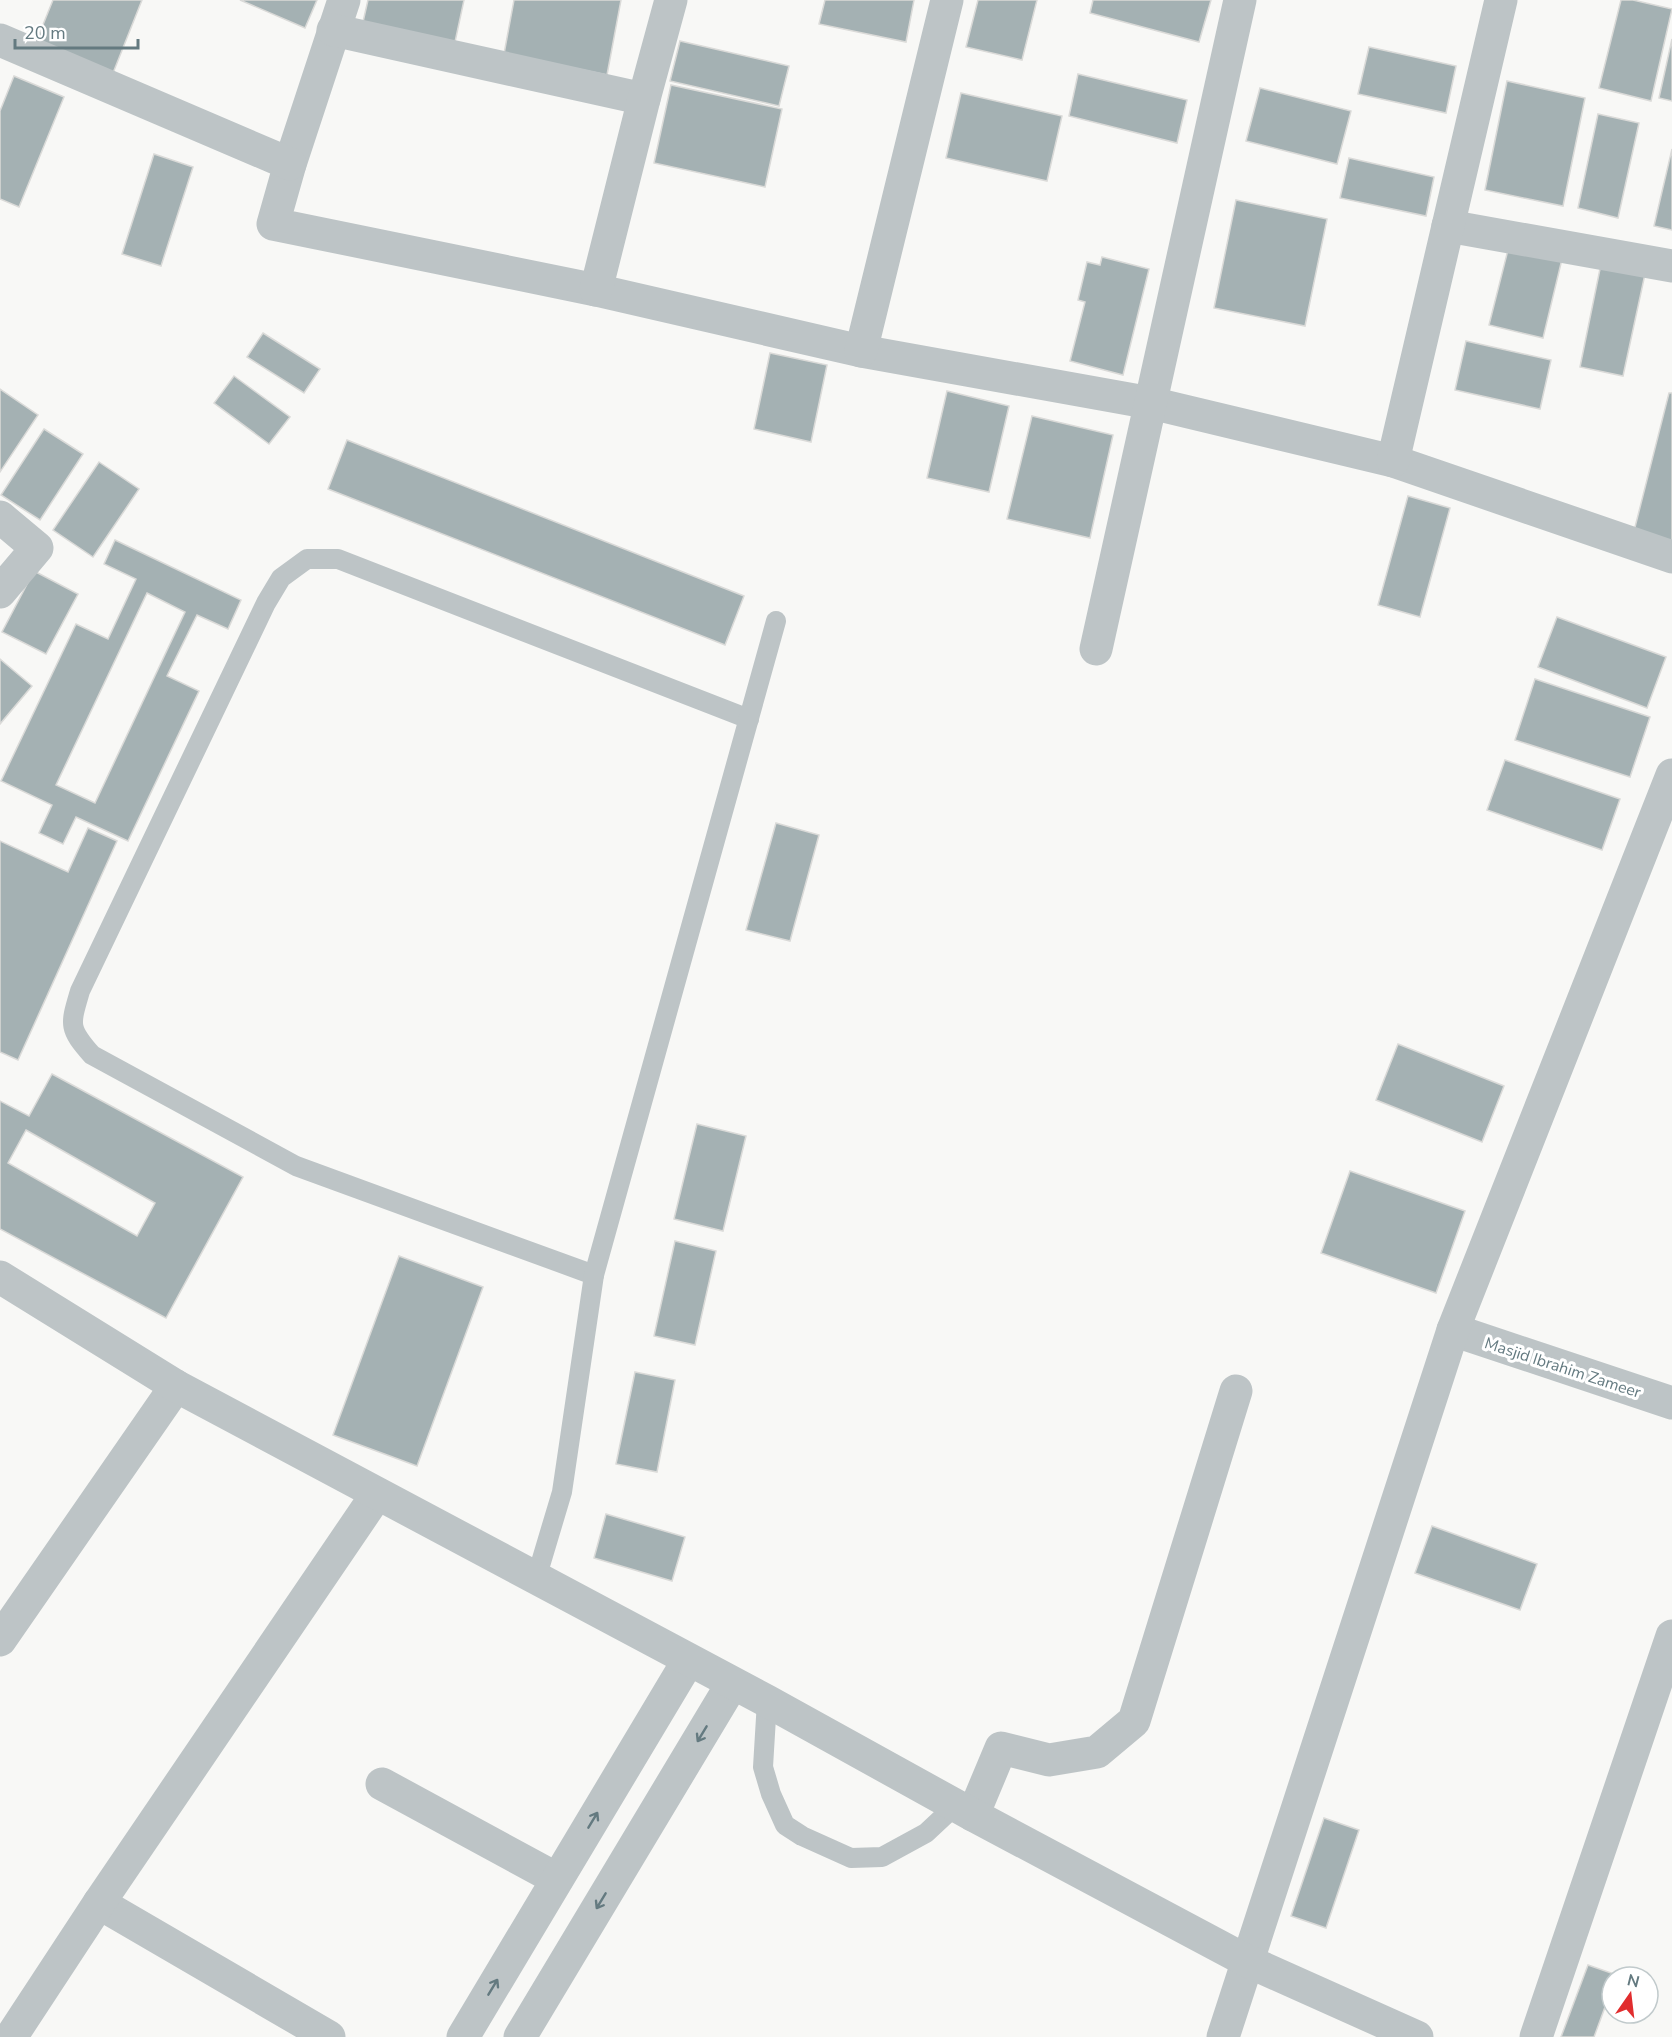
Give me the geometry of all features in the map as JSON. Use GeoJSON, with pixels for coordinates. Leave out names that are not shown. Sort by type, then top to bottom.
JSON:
{"type":"FeatureCollection","features":[{"type":"Feature","properties":{"kind":"street"},"geometry":{"type":"LineString","coordinates":[[345,0],[333,30],[273,224],[596,290],[861,351],[1151,404],[1393,461],[1672,557]]}},
{"type":"Feature","properties":{"kind":"street"},"geometry":{"type":"LineString","coordinates":[[596,290],[671,0]]}},
{"type":"Feature","properties":{"kind":"street"},"geometry":{"type":"LineString","coordinates":[[861,351],[947,0]]}},
{"type":"Feature","properties":{"kind":"street"},"geometry":{"type":"LineString","coordinates":[[1096,649],[1240,0]]}},
{"type":"Feature","properties":{"kind":"street"},"geometry":{"type":"LineString","coordinates":[[1393,461],[1501,0]]}},
{"type":"Feature","properties":{"kind":"street"},"geometry":{"type":"LineString","coordinates":[[333,30],[644,99]]}},
{"type":"Feature","properties":{"kind":"street"},"geometry":{"type":"LineString","coordinates":[[0,40],[290,164]]}},
{"type":"Feature","properties":{"kind":"street"},"geometry":{"type":"LineString","coordinates":[[1448,226],[1672,266]]}},
{"type":"Feature","properties":{"kind":"street"},"geometry":{"type":"LineString","coordinates":[[0,517],[37,548],[0,592]]}},
{"type":"Feature","properties":{"kind":"street"},"geometry":{"type":"LineString","coordinates":[[1224,2037],[1453,1330],[1662,834],[1672,775]]}},
{"type":"Feature","properties":{"kind":"street"},"geometry":{"type":"LineString","coordinates":[[0,1277],[176,1386],[688,1661],[767,1701],[964,1810],[1247,1961],[1414,2036]]}},
{"type":"Feature","properties":{"kind":"street","name":"Masjid Ibrahim Zameer"},"geometry":{"type":"LineString","coordinates":[[1453,1330],[1672,1403]]}},
{"type":"Feature","properties":{"kind":"street"},"geometry":{"type":"LineString","coordinates":[[0,1640],[176,1386]]}},
{"type":"Feature","properties":{"kind":"street"},"geometry":{"type":"LineString","coordinates":[[964,1810],[1001,1748],[1049,1760],[1097,1752],[1134,1721],[1236,1392]]}},
{"type":"Feature","properties":{"kind":"street"},"geometry":{"type":"LineString","coordinates":[[11,2037],[99,1903],[377,1494]]}},
{"type":"Feature","properties":{"kind":"street"},"geometry":{"type":"LineString","coordinates":[[1536,2037],[1672,1636]]}},
{"type":"Feature","properties":{"kind":"street"},"geometry":{"type":"LineString","coordinates":[[463,2037],[688,1661]]}},
{"type":"Feature","properties":{"kind":"street"},"geometry":{"type":"LineString","coordinates":[[520,2037],[732,1684]]}},
{"type":"Feature","properties":{"kind":"street"},"geometry":{"type":"LineString","coordinates":[[382,1784],[557,1879]]}},
{"type":"Feature","properties":{"kind":"street"},"geometry":{"type":"LineString","coordinates":[[99,1903],[329,2037]]}},
{"type":"Feature","properties":{"kind":"lane"},"geometry":{"type":"LineString","coordinates":[[594,1275],[296,1166],[92,1055],[76,1037],[72,1018],[80,991],[266,603],[281,578],[307,559],[338,559],[749,719]]}},
{"type":"Feature","properties":{"kind":"lane"},"geometry":{"type":"LineString","coordinates":[[537,1579],[562,1492],[594,1275],[776,621]]}},
{"type":"Feature","properties":{"kind":"lane"},"geometry":{"type":"LineString","coordinates":[[767,1701],[763,1767],[771,1794],[786,1826],[802,1836],[851,1858],[882,1857],[964,1810]]}},
{"type":"Feature","properties":{"kind":"building"},"geometry":{"type":"Polygon","coordinates":[[[53,0],[142,0],[113,73],[36,42],[53,0]]]}},
{"type":"Feature","properties":{"kind":"building"},"geometry":{"type":"Polygon","coordinates":[[[240,0],[317,0],[305,28],[240,0]]]}},
{"type":"Feature","properties":{"kind":"building"},"geometry":{"type":"Polygon","coordinates":[[[368,0],[464,0],[455,42],[363,22],[368,0]]]}},
{"type":"Feature","properties":{"kind":"building"},"geometry":{"type":"Polygon","coordinates":[[[514,0],[621,0],[607,75],[504,54],[514,0]]]}},
{"type":"Feature","properties":{"kind":"building"},"geometry":{"type":"Polygon","coordinates":[[[825,0],[914,0],[906,42],[819,24],[825,0]]]}},
{"type":"Feature","properties":{"kind":"building"},"geometry":{"type":"Polygon","coordinates":[[[978,0],[1037,0],[1022,60],[966,47],[978,0]]]}},
{"type":"Feature","properties":{"kind":"building"},"geometry":{"type":"Polygon","coordinates":[[[1093,0],[1211,0],[1199,42],[1090,13],[1093,0]]]}},
{"type":"Feature","properties":{"kind":"building"},"geometry":{"type":"Polygon","coordinates":[[[1621,0],[1633,0],[1672,9],[1651,101],[1599,88],[1621,0]]]}},
{"type":"Feature","properties":{"kind":"building"},"geometry":{"type":"Polygon","coordinates":[[[1672,39],[1672,101],[1659,98],[1672,39]]]}},
{"type":"Feature","properties":{"kind":"building"},"geometry":{"type":"Polygon","coordinates":[[[680,41],[789,66],[779,106],[670,81],[680,41]]]}},
{"type":"Feature","properties":{"kind":"building"},"geometry":{"type":"Polygon","coordinates":[[[1369,47],[1456,66],[1446,113],[1358,94],[1369,47]]]}},
{"type":"Feature","properties":{"kind":"building"},"geometry":{"type":"Polygon","coordinates":[[[1078,74],[1187,100],[1177,143],[1069,116],[1078,74]]]}},
{"type":"Feature","properties":{"kind":"building"},"geometry":{"type":"Polygon","coordinates":[[[14,76],[64,97],[19,207],[0,199],[0,111],[14,76]]]}},
{"type":"Feature","properties":{"kind":"building"},"geometry":{"type":"Polygon","coordinates":[[[1507,81],[1585,98],[1563,206],[1485,190],[1507,81]]]}},
{"type":"Feature","properties":{"kind":"building"},"geometry":{"type":"Polygon","coordinates":[[[671,85],[782,109],[765,187],[654,163],[671,85]]]}},
{"type":"Feature","properties":{"kind":"building"},"geometry":{"type":"Polygon","coordinates":[[[1260,88],[1351,111],[1337,164],[1246,141],[1260,88]]]}},
{"type":"Feature","properties":{"kind":"building"},"geometry":{"type":"Polygon","coordinates":[[[961,93],[1062,116],[1047,181],[946,158],[961,93]]]}},
{"type":"Feature","properties":{"kind":"building"},"geometry":{"type":"Polygon","coordinates":[[[1598,114],[1639,123],[1618,218],[1578,208],[1598,114]]]}},
{"type":"Feature","properties":{"kind":"building"},"geometry":{"type":"Polygon","coordinates":[[[1672,149],[1672,230],[1654,226],[1672,149]]]}},
{"type":"Feature","properties":{"kind":"building"},"geometry":{"type":"Polygon","coordinates":[[[154,154],[193,167],[161,266],[122,254],[154,154]]]}},
{"type":"Feature","properties":{"kind":"building"},"geometry":{"type":"Polygon","coordinates":[[[1349,158],[1434,177],[1426,216],[1340,198],[1349,158]]]}},
{"type":"Feature","properties":{"kind":"building"},"geometry":{"type":"Polygon","coordinates":[[[1236,200],[1327,219],[1305,326],[1214,308],[1236,200]]]}},
{"type":"Feature","properties":{"kind":"building"},"geometry":{"type":"Polygon","coordinates":[[[1510,242],[1563,255],[1543,338],[1489,325],[1510,242]]]}},
{"type":"Feature","properties":{"kind":"building"},"geometry":{"type":"Polygon","coordinates":[[[1102,257],[1149,269],[1123,375],[1070,361],[1085,302],[1078,300],[1087,262],[1100,265],[1102,257]]]}},
{"type":"Feature","properties":{"kind":"building"},"geometry":{"type":"Polygon","coordinates":[[[1601,264],[1645,274],[1623,376],[1580,367],[1601,264]]]}},
{"type":"Feature","properties":{"kind":"building"},"geometry":{"type":"Polygon","coordinates":[[[263,333],[320,369],[304,393],[247,357],[263,333]]]}},
{"type":"Feature","properties":{"kind":"building"},"geometry":{"type":"Polygon","coordinates":[[[1466,341],[1551,360],[1540,409],[1455,390],[1466,341]]]}},
{"type":"Feature","properties":{"kind":"building"},"geometry":{"type":"Polygon","coordinates":[[[770,353],[827,365],[811,442],[754,429],[770,353]]]}},
{"type":"Feature","properties":{"kind":"building"},"geometry":{"type":"Polygon","coordinates":[[[234,376],[290,417],[269,444],[214,403],[234,376]]]}},
{"type":"Feature","properties":{"kind":"building"},"geometry":{"type":"Polygon","coordinates":[[[0,389],[38,415],[0,472],[0,389]]]}},
{"type":"Feature","properties":{"kind":"building"},"geometry":{"type":"Polygon","coordinates":[[[947,391],[1009,406],[989,492],[927,478],[947,391]]]}},
{"type":"Feature","properties":{"kind":"building"},"geometry":{"type":"Polygon","coordinates":[[[1669,393],[1672,393],[1672,549],[1632,539],[1669,393]]]}},
{"type":"Feature","properties":{"kind":"building"},"geometry":{"type":"Polygon","coordinates":[[[1032,416],[1113,435],[1090,538],[1007,519],[1032,416]]]}},
{"type":"Feature","properties":{"kind":"building"},"geometry":{"type":"Polygon","coordinates":[[[44,429],[83,454],[40,520],[1,495],[44,429]]]}},
{"type":"Feature","properties":{"kind":"building"},"geometry":{"type":"Polygon","coordinates":[[[347,440],[744,596],[725,645],[328,489],[347,440]]]}},
{"type":"Feature","properties":{"kind":"building"},"geometry":{"type":"Polygon","coordinates":[[[99,462],[139,489],[93,557],[53,530],[99,462]]]}},
{"type":"Feature","properties":{"kind":"building"},"geometry":{"type":"Polygon","coordinates":[[[1408,496],[1450,508],[1420,617],[1378,605],[1408,496]]]}},
{"type":"Feature","properties":{"kind":"building"},"geometry":{"type":"Polygon","coordinates":[[[115,540],[241,600],[228,629],[197,615],[167,676],[199,691],[128,841],[76,817],[63,844],[39,833],[52,805],[1,781],[76,624],[108,639],[136,579],[104,564],[115,540]],[[147,593],[56,785],[95,803],[185,612],[147,593]]]}},
{"type":"Feature","properties":{"kind":"building"},"geometry":{"type":"Polygon","coordinates":[[[34,571],[78,594],[46,654],[2,632],[34,571]]]}},
{"type":"Feature","properties":{"kind":"building"},"geometry":{"type":"Polygon","coordinates":[[[1557,617],[1666,657],[1647,708],[1538,667],[1557,617]]]}},
{"type":"Feature","properties":{"kind":"building"},"geometry":{"type":"Polygon","coordinates":[[[0,659],[32,686],[0,724],[0,659]]]}},
{"type":"Feature","properties":{"kind":"building"},"geometry":{"type":"Polygon","coordinates":[[[1535,679],[1650,717],[1630,777],[1515,740],[1535,679]]]}},
{"type":"Feature","properties":{"kind":"building"},"geometry":{"type":"Polygon","coordinates":[[[1505,760],[1620,799],[1602,850],[1487,810],[1505,760]]]}},
{"type":"Feature","properties":{"kind":"building"},"geometry":{"type":"Polygon","coordinates":[[[776,823],[819,835],[790,941],[746,930],[776,823]]]}},
{"type":"Feature","properties":{"kind":"building"},"geometry":{"type":"Polygon","coordinates":[[[88,828],[117,841],[18,1060],[0,1052],[0,841],[68,872],[88,828]]]}},
{"type":"Feature","properties":{"kind":"building"},"geometry":{"type":"Polygon","coordinates":[[[1398,1044],[1504,1086],[1482,1142],[1376,1100],[1398,1044]]]}},
{"type":"Feature","properties":{"kind":"building"},"geometry":{"type":"Polygon","coordinates":[[[52,1074],[243,1177],[166,1318],[0,1229],[0,1101],[29,1116],[52,1074]],[[26,1130],[8,1163],[137,1236],[155,1203],[26,1130]]]}},
{"type":"Feature","properties":{"kind":"building"},"geometry":{"type":"Polygon","coordinates":[[[697,1124],[746,1136],[723,1231],[674,1219],[697,1124]]]}},
{"type":"Feature","properties":{"kind":"building"},"geometry":{"type":"Polygon","coordinates":[[[1350,1171],[1465,1211],[1436,1293],[1321,1253],[1350,1171]]]}},
{"type":"Feature","properties":{"kind":"building"},"geometry":{"type":"Polygon","coordinates":[[[675,1241],[716,1251],[695,1345],[654,1336],[675,1241]]]}},
{"type":"Feature","properties":{"kind":"building"},"geometry":{"type":"Polygon","coordinates":[[[399,1256],[483,1287],[417,1466],[333,1435],[399,1256]]]}},
{"type":"Feature","properties":{"kind":"building"},"geometry":{"type":"Polygon","coordinates":[[[635,1372],[675,1380],[657,1472],[616,1464],[635,1372]]]}},
{"type":"Feature","properties":{"kind":"building"},"geometry":{"type":"Polygon","coordinates":[[[606,1514],[685,1537],[672,1581],[594,1558],[606,1514]]]}},
{"type":"Feature","properties":{"kind":"building"},"geometry":{"type":"Polygon","coordinates":[[[1432,1526],[1537,1564],[1520,1610],[1415,1573],[1432,1526]]]}},
{"type":"Feature","properties":{"kind":"building"},"geometry":{"type":"Polygon","coordinates":[[[1324,1818],[1359,1830],[1326,1928],[1291,1916],[1324,1818]]]}},
{"type":"Feature","properties":{"kind":"building"},"geometry":{"type":"Polygon","coordinates":[[[1588,1965],[1600,1969],[1600,2021],[1594,2037],[1561,2037],[1588,1965]]]}}]}
